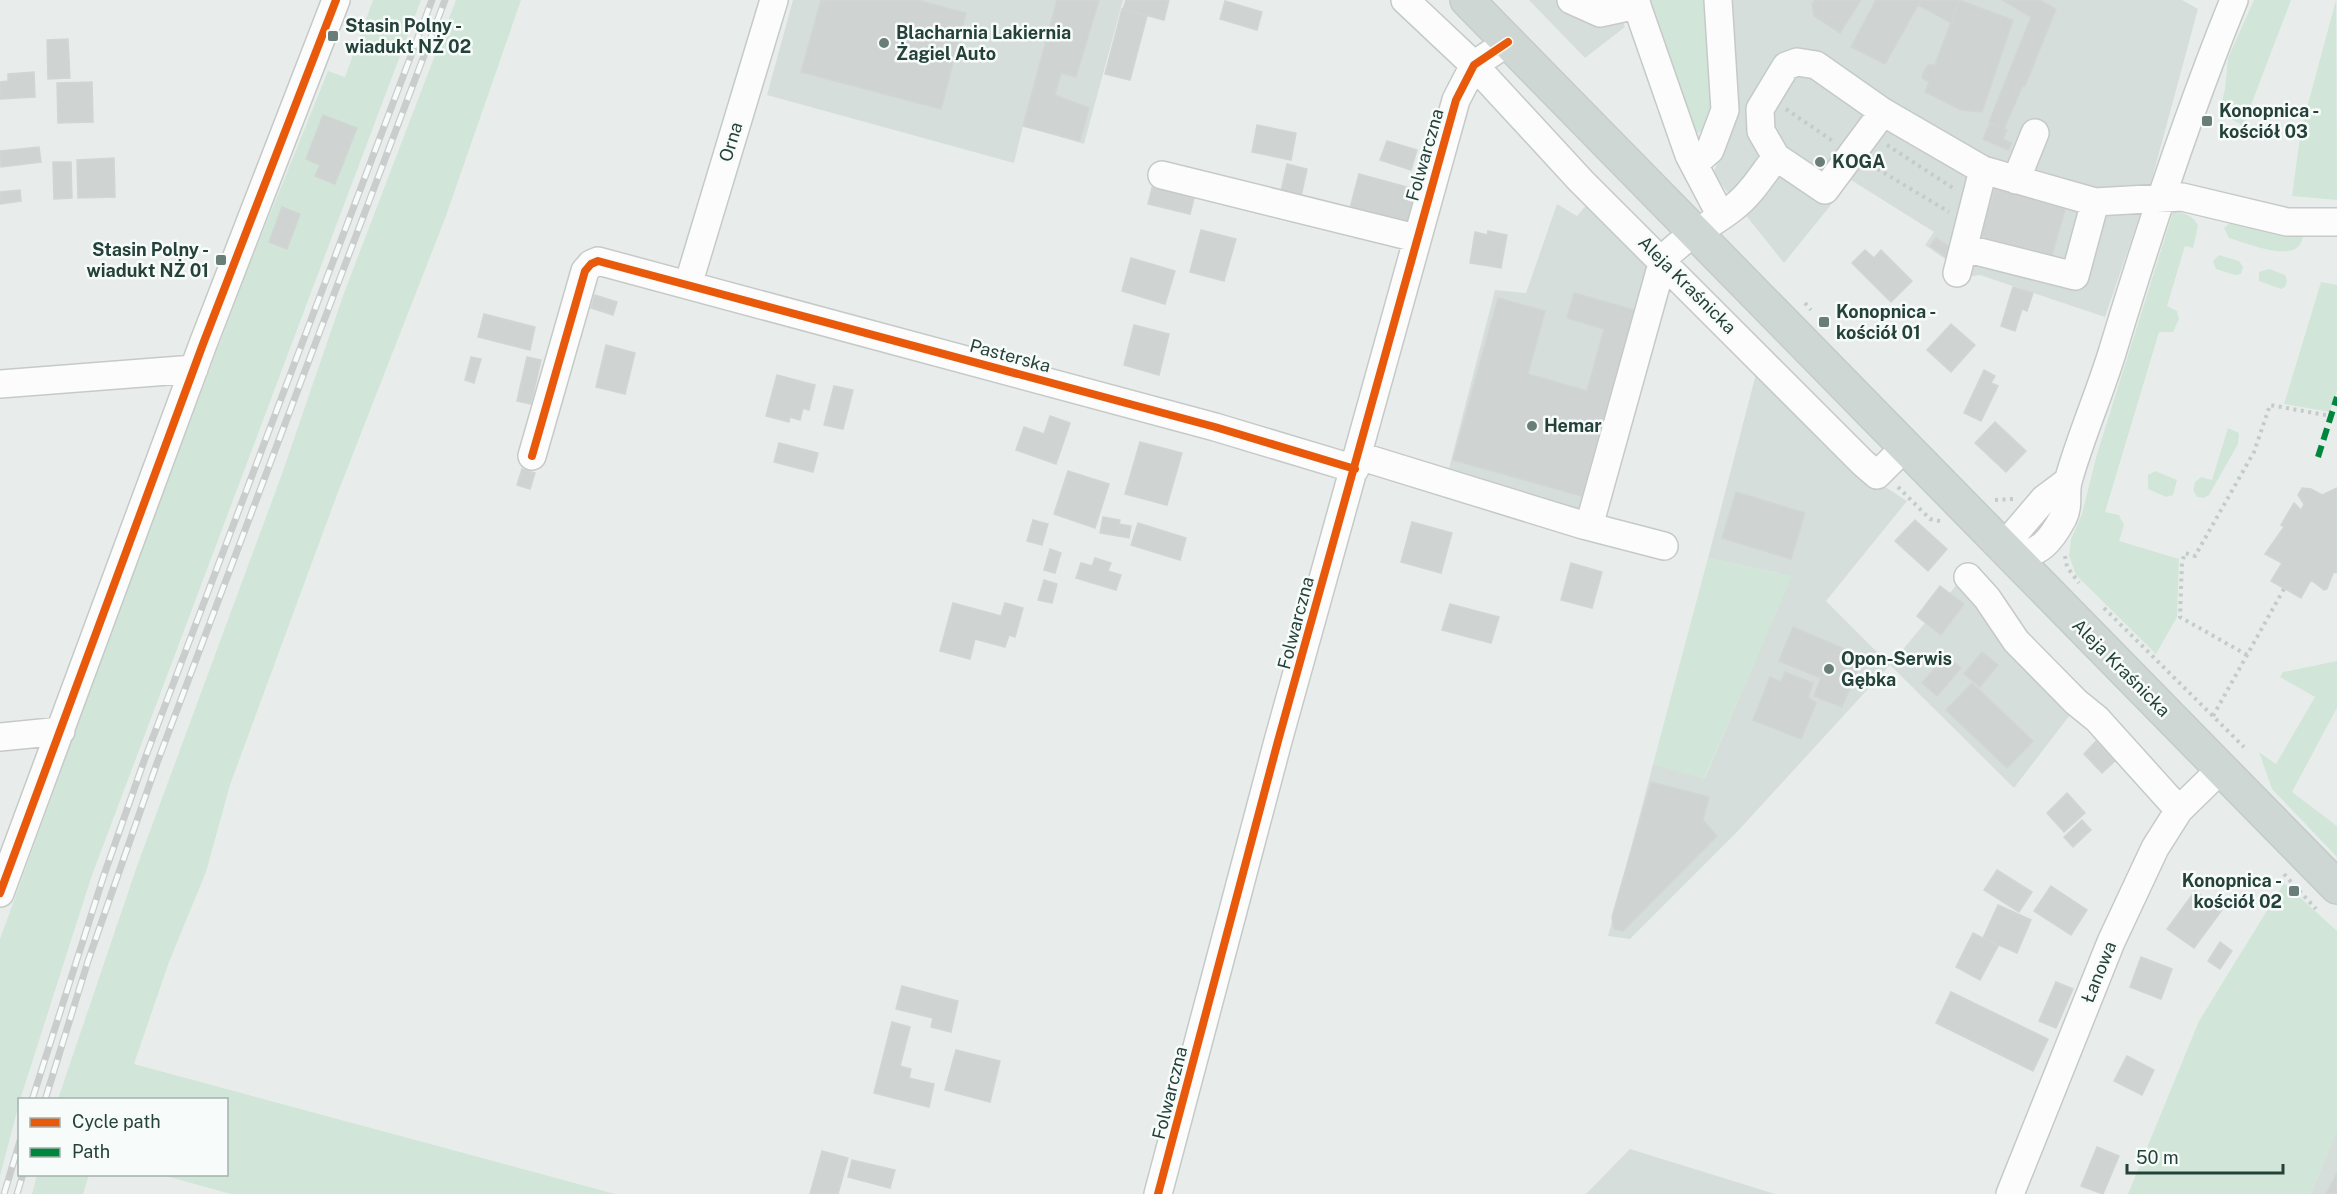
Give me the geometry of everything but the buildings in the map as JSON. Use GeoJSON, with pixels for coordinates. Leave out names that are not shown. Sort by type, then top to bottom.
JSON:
{"type":"FeatureCollection","features":[{"type":"Feature","properties":{"kind":"main road"},"geometry":{"type":"LineString","coordinates":[[1467,0],[1508,42]]}},
{"type":"Feature","properties":{"kind":"main road","name":"Aleja Kraśnicka"},"geometry":{"type":"LineString","coordinates":[[1508,42],[2013,560],[2337,887]]}},
{"type":"Feature","properties":{"kind":"street"},"geometry":{"type":"LineString","coordinates":[[0,893],[194,369],[336,0]]}},
{"type":"Feature","properties":{"kind":"street","name":"Orna"},"geometry":{"type":"LineString","coordinates":[[688,285],[774,0]]}},
{"type":"Feature","properties":{"kind":"street","name":"Aleja Kraśnicka"},"geometry":{"type":"LineString","coordinates":[[1405,0],[1474,65],[1581,181],[1877,475],[1904,448]]}},
{"type":"Feature","properties":{"kind":"street"},"geometry":{"type":"LineString","coordinates":[[1571,0],[1600,13],[1636,3],[1671,109],[1694,164],[1721,216]]}},
{"type":"Feature","properties":{"kind":"street"},"geometry":{"type":"LineString","coordinates":[[1694,164],[1710,150],[1725,110],[1718,0]]}},
{"type":"Feature","properties":{"kind":"street"},"geometry":{"type":"LineString","coordinates":[[2013,560],[2015,533],[2044,499],[2068,481],[2103,381],[2160,197],[2234,0]]}},
{"type":"Feature","properties":{"kind":"street"},"geometry":{"type":"LineString","coordinates":[[1474,65],[1508,42]]}},
{"type":"Feature","properties":{"kind":"street"},"geometry":{"type":"LineString","coordinates":[[1883,112],[1825,190],[1776,157],[1761,131],[1760,110],[1786,66],[1797,62],[1816,65],[1883,112],[1983,170],[2016,180],[2095,202],[2182,197],[2287,222],[2337,222]]}},
{"type":"Feature","properties":{"kind":"street","name":"Folwarczna"},"geometry":{"type":"LineString","coordinates":[[1158,1194],[1278,741],[1357,462],[1416,238],[1456,100],[1474,65]]}},
{"type":"Feature","properties":{"kind":"street"},"geometry":{"type":"LineString","coordinates":[[1725,110],[1760,110]]}},
{"type":"Feature","properties":{"kind":"street"},"geometry":{"type":"LineString","coordinates":[[2016,180],[2035,134]]}},
{"type":"Feature","properties":{"kind":"street"},"geometry":{"type":"LineString","coordinates":[[1583,525],[1591,519],[1663,260],[1674,247],[1721,216],[1749,193],[1776,157]]}},
{"type":"Feature","properties":{"kind":"street"},"geometry":{"type":"LineString","coordinates":[[1983,170],[1961,261],[2075,276],[2095,202]]}},
{"type":"Feature","properties":{"kind":"street"},"geometry":{"type":"LineString","coordinates":[[1162,175],[1416,238]]}},
{"type":"Feature","properties":{"kind":"street","name":"Pasterska"},"geometry":{"type":"LineString","coordinates":[[532,456],[585,271],[591,264],[598,261],[1225,430],[1357,462],[1664,546]]}},
{"type":"Feature","properties":{"kind":"street"},"geometry":{"type":"LineString","coordinates":[[0,384],[194,369]]}},
{"type":"Feature","properties":{"kind":"street"},"geometry":{"type":"LineString","coordinates":[[1968,577],[1987,598],[2016,641],[2076,702],[2097,719],[2179,810]]}},
{"type":"Feature","properties":{"kind":"street"},"geometry":{"type":"LineString","coordinates":[[0,737],[61,731]]}},
{"type":"Feature","properties":{"kind":"street","name":"Łanowa"},"geometry":{"type":"LineString","coordinates":[[2010,1194],[2111,942],[2163,834],[2179,810],[2220,769]]}},
{"type":"Feature","properties":{"kind":"path"},"geometry":{"type":"LineString","coordinates":[[2247,655],[2180,617],[2182,562],[2185,553],[2195,556],[2254,452],[2270,405],[2331,416]]}},
{"type":"Feature","properties":{"kind":"path"},"geometry":{"type":"LineString","coordinates":[[2066,545],[2067,567],[2086,590]]}},
{"type":"Feature","properties":{"kind":"path"},"geometry":{"type":"LineString","coordinates":[[2213,716],[2285,587]]}},
{"type":"Feature","properties":{"kind":"path"},"geometry":{"type":"LineString","coordinates":[[2100,604],[2244,747]]}},
{"type":"Feature","properties":{"kind":"shaded area"},"geometry":{"type":"Polygon","coordinates":[[[793,0],[1123,0],[1084,144],[1023,126],[1014,163],[767,95],[793,0]]]}},
{"type":"Feature","properties":{"kind":"shaded area"},"geometry":{"type":"Polygon","coordinates":[[[1529,0],[1615,0],[1625,27],[1585,58],[1529,0]]]}},
{"type":"Feature","properties":{"kind":"shaded area"},"geometry":{"type":"Polygon","coordinates":[[[1723,0],[2182,0],[2198,9],[2150,186],[2105,317],[1980,275],[1951,279],[1955,266],[1925,245],[1934,232],[1851,180],[1784,263],[1713,174],[1732,124],[1723,0]]]}},
{"type":"Feature","properties":{"kind":"shaded area"},"geometry":{"type":"Polygon","coordinates":[[[1589,202],[1653,265],[1584,515],[1447,476],[1495,290],[1526,293],[1557,204],[1577,216],[1589,202]]]}},
{"type":"Feature","properties":{"kind":"shaded area"},"geometry":{"type":"Polygon","coordinates":[[[1757,370],[1839,457],[1907,501],[1826,601],[1890,665],[1737,832],[1630,939],[1608,936],[1653,764],[1705,778],[1791,576],[1708,558],[1757,370]]]}},
{"type":"Feature","properties":{"kind":"shaded area"},"geometry":{"type":"Polygon","coordinates":[[[1959,582],[2073,711],[2014,788],[1890,665],[1959,582]]]}},
{"type":"Feature","properties":{"kind":"shaded area"},"geometry":{"type":"Polygon","coordinates":[[[2336,1131],[2337,1194],[2311,1194],[2336,1131]]]}},
{"type":"Feature","properties":{"kind":"shaded area"},"geometry":{"type":"Polygon","coordinates":[[[1630,1149],[1775,1194],[1586,1194],[1630,1149]]]}},
{"type":"Feature","properties":{"kind":"green space"},"geometry":{"type":"Polygon","coordinates":[[[373,0],[421,0],[91,878],[21,1098],[18,1098],[18,1108],[0,1176],[0,939],[128,586],[247,271],[328,71],[345,77],[373,0]]]}},
{"type":"Feature","properties":{"kind":"green space"},"geometry":{"type":"Polygon","coordinates":[[[456,0],[521,0],[446,216],[335,500],[230,785],[206,872],[169,962],[134,1064],[615,1194],[231,1194],[166,1176],[228,1176],[228,1098],[58,1098],[137,866],[283,471],[344,293],[456,0]]]}},
{"type":"Feature","properties":{"kind":"green space"},"geometry":{"type":"Polygon","coordinates":[[[1649,0],[1712,0],[1717,51],[1717,84],[1709,117],[1701,132],[1697,133],[1691,126],[1649,0]]]}},
{"type":"Feature","properties":{"kind":"green space"},"geometry":{"type":"Polygon","coordinates":[[[2254,0],[2291,0],[2243,126],[2219,112],[2225,89],[2228,58],[2254,0]]]}},
{"type":"Feature","properties":{"kind":"green space"},"geometry":{"type":"Polygon","coordinates":[[[2336,0],[2337,200],[2292,196],[2301,130],[2336,0]]]}},
{"type":"Feature","properties":{"kind":"green space"},"geometry":{"type":"Polygon","coordinates":[[[2173,212],[2188,215],[2195,220],[2198,226],[2193,248],[2185,246],[2167,306],[2177,311],[2179,319],[2173,332],[2159,332],[2105,512],[2119,515],[2124,525],[2119,541],[2179,559],[2177,617],[2156,654],[2076,575],[2069,556],[2071,539],[2082,514],[2097,454],[2173,212]]]}},
{"type":"Feature","properties":{"kind":"green space"},"geometry":{"type":"Polygon","coordinates":[[[2231,222],[2303,235],[2300,245],[2293,250],[2260,248],[2229,238],[2224,228],[2231,222]]]}},
{"type":"Feature","properties":{"kind":"green space"},"geometry":{"type":"Polygon","coordinates":[[[2219,255],[2239,261],[2243,267],[2241,274],[2235,275],[2216,269],[2213,261],[2219,255]]]}},
{"type":"Feature","properties":{"kind":"green space"},"geometry":{"type":"Polygon","coordinates":[[[2269,269],[2285,275],[2287,281],[2285,287],[2281,289],[2259,281],[2259,272],[2269,269]]]}},
{"type":"Feature","properties":{"kind":"green space"},"geometry":{"type":"Polygon","coordinates":[[[2321,282],[2337,285],[2337,391],[2330,412],[2284,404],[2321,282]]]}},
{"type":"Feature","properties":{"kind":"green space"},"geometry":{"type":"Polygon","coordinates":[[[2228,428],[2239,433],[2238,444],[2209,495],[2204,498],[2197,497],[2193,490],[2195,482],[2201,477],[2212,480],[2228,428]]]}},
{"type":"Feature","properties":{"kind":"green space"},"geometry":{"type":"Polygon","coordinates":[[[2155,471],[2177,480],[2173,495],[2166,497],[2148,489],[2148,475],[2155,471]]]}},
{"type":"Feature","properties":{"kind":"green space"},"geometry":{"type":"Polygon","coordinates":[[[1708,558],[1792,576],[1704,779],[1653,764],[1708,558]]]}},
{"type":"Feature","properties":{"kind":"green space"},"geometry":{"type":"Polygon","coordinates":[[[2337,661],[2337,708],[2292,792],[2337,826],[2337,857],[2272,789],[2259,752],[2276,764],[2315,697],[2280,677],[2283,672],[2337,661]]]}},
{"type":"Feature","properties":{"kind":"green space"},"geometry":{"type":"Polygon","coordinates":[[[2284,883],[2337,931],[2337,1130],[2311,1194],[2128,1194],[2199,1021],[2284,883]]]}},
{"type":"Feature","properties":{"kind":"green space"},"geometry":{"type":"Polygon","coordinates":[[[36,1176],[89,1176],[83,1194],[32,1194],[36,1176]]]}},
{"type":"Feature","properties":{"kind":"railway"},"geometry":{"type":"LineString","coordinates":[[33,1098],[104,875],[144,761],[432,0]]}},
{"type":"Feature","properties":{"kind":"railway"},"geometry":{"type":"LineString","coordinates":[[46,1098],[88,961],[157,763],[445,0]]}},
{"type":"Feature","properties":{"kind":"railway"},"geometry":{"type":"LineString","coordinates":[[4,1194],[18,1148]]}},
{"type":"Feature","properties":{"kind":"railway"},"geometry":{"type":"LineString","coordinates":[[17,1194],[22,1176]]}},
{"type":"Feature","properties":{"kind":"marked path"},"geometry":{"type":"LineString","coordinates":[[2318,457],[2337,397]]}},
{"type":"Feature","properties":{"kind":"cycle path"},"geometry":{"type":"LineString","coordinates":[[0,893],[203,344],[336,0]]}},
{"type":"Feature","properties":{"kind":"cycle path"},"geometry":{"type":"LineString","coordinates":[[1158,1194],[1278,741],[1456,100],[1474,65],[1508,42]]}},
{"type":"Feature","properties":{"kind":"cycle path"},"geometry":{"type":"LineString","coordinates":[[532,456],[585,271],[591,264],[598,261],[1215,427],[1355,469]]}},
{"type":"Feature","properties":{"kind":"place","name":"Stasin Polny - wiadukt NŻ 02"},"geometry":{"type":"Point","coordinates":[333,36]}},
{"type":"Feature","properties":{"kind":"place","name":"Blacharnia Lakiernia Żagiel Auto"},"geometry":{"type":"Point","coordinates":[884,43]}},
{"type":"Feature","properties":{"kind":"place","name":"Konopnica - kościół 03"},"geometry":{"type":"Point","coordinates":[2207,121]}},
{"type":"Feature","properties":{"kind":"place","name":"KOGA"},"geometry":{"type":"Point","coordinates":[1820,162]}},
{"type":"Feature","properties":{"kind":"place","name":"Stasin Polny - wiadukt NŻ 01"},"geometry":{"type":"Point","coordinates":[221,260]}},
{"type":"Feature","properties":{"kind":"place","name":"Konopnica - kościół 01"},"geometry":{"type":"Point","coordinates":[1824,322]}},
{"type":"Feature","properties":{"kind":"place","name":"Hemar"},"geometry":{"type":"Point","coordinates":[1532,426]}},
{"type":"Feature","properties":{"kind":"place","name":"Opon-Serwis Gębka"},"geometry":{"type":"Point","coordinates":[1829,669]}},
{"type":"Feature","properties":{"kind":"place","name":"Konopnica - kościół 02"},"geometry":{"type":"Point","coordinates":[2294,891]}}]}
